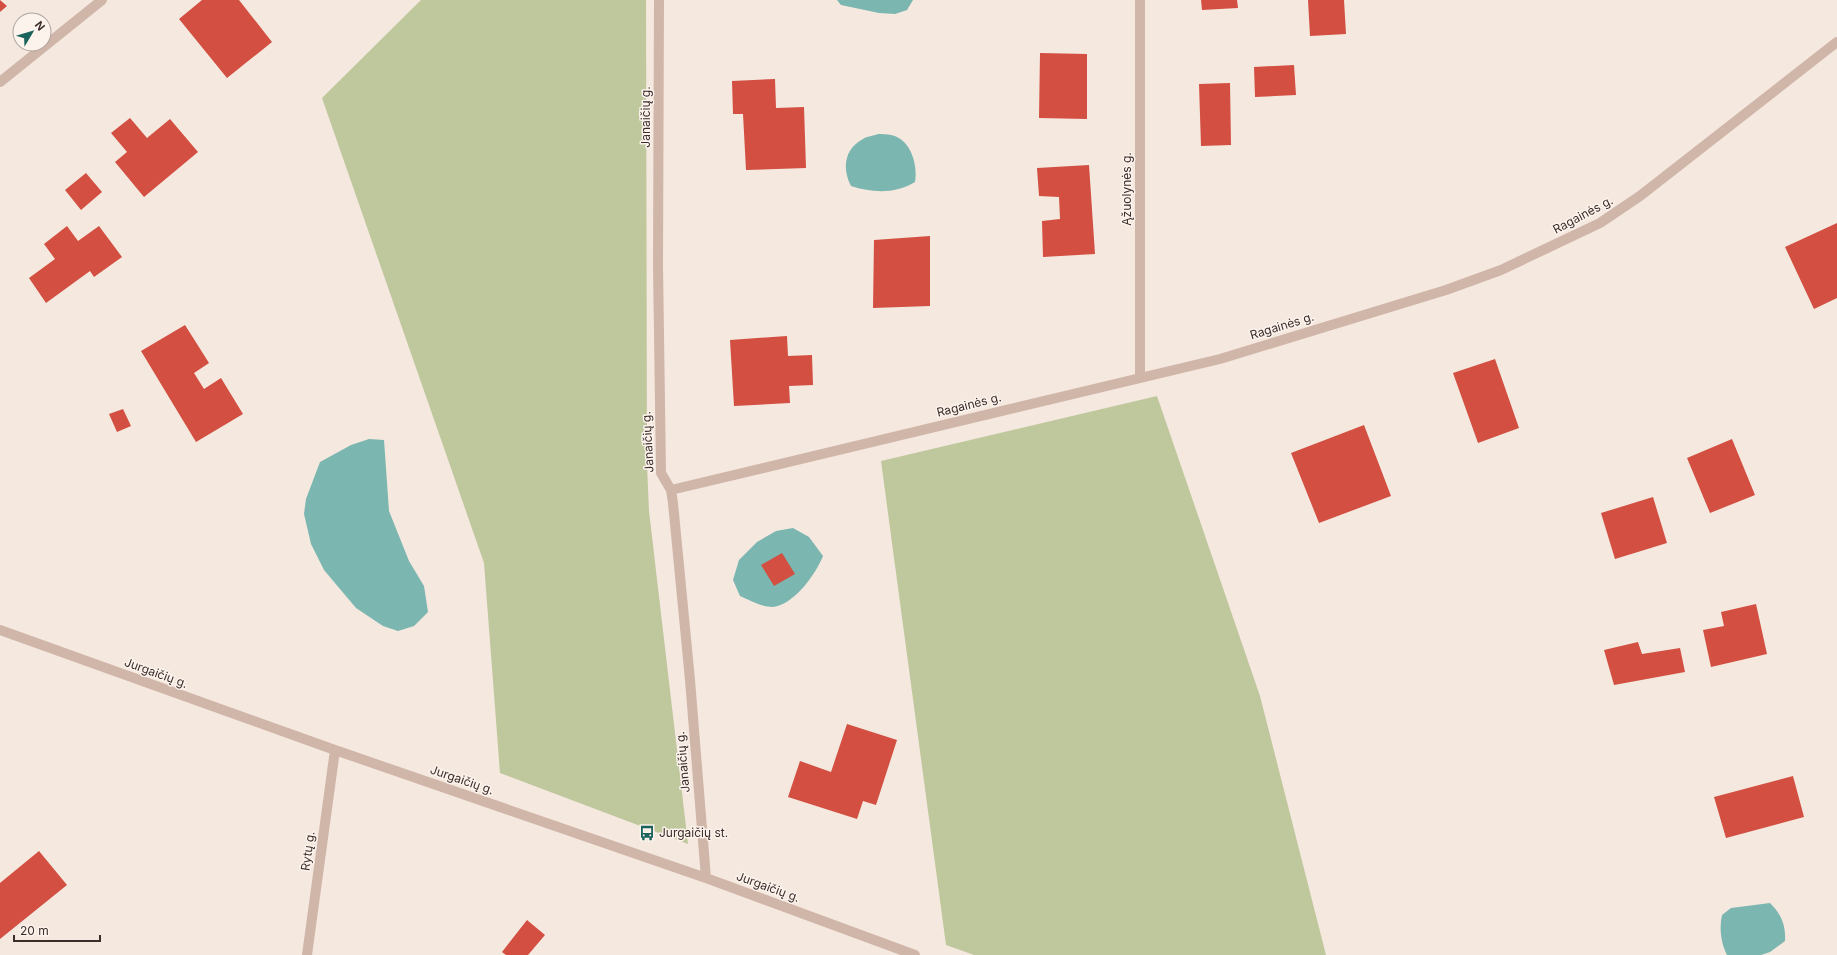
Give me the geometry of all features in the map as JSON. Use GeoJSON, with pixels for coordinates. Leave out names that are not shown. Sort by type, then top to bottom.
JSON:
{"type":"FeatureCollection","features":[{"type":"Feature","properties":{"kind":"street"},"geometry":{"type":"LineString","coordinates":[[0,82],[102,0]]}},
{"type":"Feature","properties":{"kind":"street","name":"Janaičių g."},"geometry":{"type":"LineString","coordinates":[[659,0],[659,438],[661,473],[671,490],[690,680],[706,878]]}},
{"type":"Feature","properties":{"kind":"street","name":"Ąžuolynės g."},"geometry":{"type":"LineString","coordinates":[[1140,0],[1140,377]]}},
{"type":"Feature","properties":{"kind":"street","name":"Ragainės g."},"geometry":{"type":"LineString","coordinates":[[671,490],[1220,359],[1446,290],[1501,270],[1600,223],[1640,196],[1837,42]]}},
{"type":"Feature","properties":{"kind":"street","name":"Jurgaičių g."},"geometry":{"type":"LineString","coordinates":[[0,630],[335,750],[706,878],[915,955]]}},
{"type":"Feature","properties":{"kind":"street","name":"Rytų g."},"geometry":{"type":"LineString","coordinates":[[307,955],[335,750]]}},
{"type":"Feature","properties":{"kind":"green space"},"geometry":{"type":"Polygon","coordinates":[[[421,0],[646,0],[647,465],[649,511],[688,844],[500,773],[484,563],[322,98],[421,0]]]}},
{"type":"Feature","properties":{"kind":"green space"},"geometry":{"type":"Polygon","coordinates":[[[1157,396],[1260,696],[1326,955],[974,955],[946,945],[881,461],[1157,396]]]}},
{"type":"Feature","properties":{"kind":"water"},"geometry":{"type":"Polygon","coordinates":[[[837,0],[913,0],[907,10],[895,14],[879,13],[841,5],[837,0]]]}},
{"type":"Feature","properties":{"kind":"water"},"geometry":{"type":"Polygon","coordinates":[[[878,134],[898,137],[908,147],[914,161],[916,175],[915,182],[900,189],[884,191],[867,190],[851,186],[846,173],[846,160],[848,154],[857,143],[866,137],[878,134]]]}},
{"type":"Feature","properties":{"kind":"water"},"geometry":{"type":"Polygon","coordinates":[[[369,439],[384,440],[389,511],[409,561],[424,586],[428,612],[414,626],[398,631],[383,626],[356,608],[324,570],[311,544],[304,514],[306,499],[320,462],[351,445],[369,439]]]}},
{"type":"Feature","properties":{"kind":"water"},"geometry":{"type":"Polygon","coordinates":[[[793,528],[809,537],[823,556],[803,588],[788,601],[772,607],[764,606],[740,596],[733,580],[739,560],[757,542],[776,531],[793,528]]]}},
{"type":"Feature","properties":{"kind":"water"},"geometry":{"type":"Polygon","coordinates":[[[1770,903],[1777,911],[1784,925],[1785,941],[1770,952],[1761,955],[1727,955],[1723,946],[1721,935],[1722,915],[1731,908],[1770,903]]]}},
{"type":"Feature","properties":{"kind":"building"},"geometry":{"type":"Polygon","coordinates":[[[0,0],[7,6],[0,12],[0,0]]]}},
{"type":"Feature","properties":{"kind":"building"},"geometry":{"type":"Polygon","coordinates":[[[202,0],[239,0],[272,42],[227,78],[179,19],[202,0]]]}},
{"type":"Feature","properties":{"kind":"building"},"geometry":{"type":"Polygon","coordinates":[[[1201,0],[1237,0],[1238,8],[1202,10],[1201,0]]]}},
{"type":"Feature","properties":{"kind":"building"},"geometry":{"type":"Polygon","coordinates":[[[1308,0],[1344,0],[1346,34],[1310,36],[1308,0]]]}},
{"type":"Feature","properties":{"kind":"building"},"geometry":{"type":"Polygon","coordinates":[[[1040,53],[1087,54],[1087,119],[1039,118],[1040,53]]]}},
{"type":"Feature","properties":{"kind":"building"},"geometry":{"type":"Polygon","coordinates":[[[1294,65],[1296,95],[1255,97],[1254,67],[1294,65]]]}},
{"type":"Feature","properties":{"kind":"building"},"geometry":{"type":"Polygon","coordinates":[[[775,79],[776,108],[804,107],[806,168],[746,170],[743,114],[733,114],[732,81],[775,79]]]}},
{"type":"Feature","properties":{"kind":"building"},"geometry":{"type":"Polygon","coordinates":[[[1230,83],[1231,145],[1201,146],[1199,84],[1230,83]]]}},
{"type":"Feature","properties":{"kind":"building"},"geometry":{"type":"Polygon","coordinates":[[[130,118],[147,138],[170,119],[198,152],[144,197],[115,162],[127,152],[111,133],[130,118]]]}},
{"type":"Feature","properties":{"kind":"building"},"geometry":{"type":"Polygon","coordinates":[[[1089,165],[1095,254],[1043,257],[1042,221],[1060,219],[1059,197],[1039,196],[1037,168],[1089,165]]]}},
{"type":"Feature","properties":{"kind":"building"},"geometry":{"type":"Polygon","coordinates":[[[86,173],[102,192],[81,210],[65,190],[86,173]]]}},
{"type":"Feature","properties":{"kind":"building"},"geometry":{"type":"Polygon","coordinates":[[[1837,223],[1837,298],[1814,309],[1785,247],[1837,223]]]}},
{"type":"Feature","properties":{"kind":"building"},"geometry":{"type":"Polygon","coordinates":[[[67,226],[78,241],[99,226],[122,257],[94,277],[90,271],[46,303],[29,278],[55,259],[44,244],[67,226]]]}},
{"type":"Feature","properties":{"kind":"building"},"geometry":{"type":"Polygon","coordinates":[[[930,236],[930,306],[873,308],[874,240],[930,236]]]}},
{"type":"Feature","properties":{"kind":"building"},"geometry":{"type":"Polygon","coordinates":[[[185,325],[209,363],[194,373],[204,389],[221,378],[243,414],[196,442],[141,351],[185,325]]]}},
{"type":"Feature","properties":{"kind":"building"},"geometry":{"type":"Polygon","coordinates":[[[787,336],[788,356],[812,355],[813,385],[789,386],[790,403],[734,406],[730,340],[787,336]]]}},
{"type":"Feature","properties":{"kind":"building"},"geometry":{"type":"Polygon","coordinates":[[[1495,359],[1519,428],[1478,443],[1453,373],[1495,359]]]}},
{"type":"Feature","properties":{"kind":"building"},"geometry":{"type":"Polygon","coordinates":[[[123,409],[131,426],[117,432],[109,414],[123,409]]]}},
{"type":"Feature","properties":{"kind":"building"},"geometry":{"type":"Polygon","coordinates":[[[1364,425],[1391,496],[1319,523],[1291,453],[1364,425]]]}},
{"type":"Feature","properties":{"kind":"building"},"geometry":{"type":"Polygon","coordinates":[[[1732,439],[1755,495],[1710,513],[1687,458],[1732,439]]]}},
{"type":"Feature","properties":{"kind":"building"},"geometry":{"type":"Polygon","coordinates":[[[1653,497],[1667,543],[1615,559],[1601,513],[1653,497]]]}},
{"type":"Feature","properties":{"kind":"building"},"geometry":{"type":"Polygon","coordinates":[[[782,553],[795,574],[774,586],[761,565],[782,553]]]}},
{"type":"Feature","properties":{"kind":"building"},"geometry":{"type":"Polygon","coordinates":[[[1756,604],[1767,654],[1711,667],[1703,630],[1724,626],[1721,612],[1756,604]]]}},
{"type":"Feature","properties":{"kind":"building"},"geometry":{"type":"Polygon","coordinates":[[[1638,642],[1642,654],[1680,648],[1685,672],[1614,685],[1604,650],[1638,642]]]}},
{"type":"Feature","properties":{"kind":"building"},"geometry":{"type":"Polygon","coordinates":[[[847,724],[897,740],[876,805],[863,801],[857,819],[788,797],[800,761],[831,772],[847,724]]]}},
{"type":"Feature","properties":{"kind":"building"},"geometry":{"type":"Polygon","coordinates":[[[1793,776],[1804,817],[1726,838],[1714,797],[1793,776]]]}},
{"type":"Feature","properties":{"kind":"building"},"geometry":{"type":"Polygon","coordinates":[[[39,851],[67,885],[0,939],[0,883],[39,851]]]}},
{"type":"Feature","properties":{"kind":"building"},"geometry":{"type":"Polygon","coordinates":[[[527,920],[545,935],[528,955],[506,955],[502,952],[527,920]]]}},
{"type":"Feature","properties":{"kind":"place","name":"Jurgaičių st."},"geometry":{"type":"Point","coordinates":[647,833]}}]}
